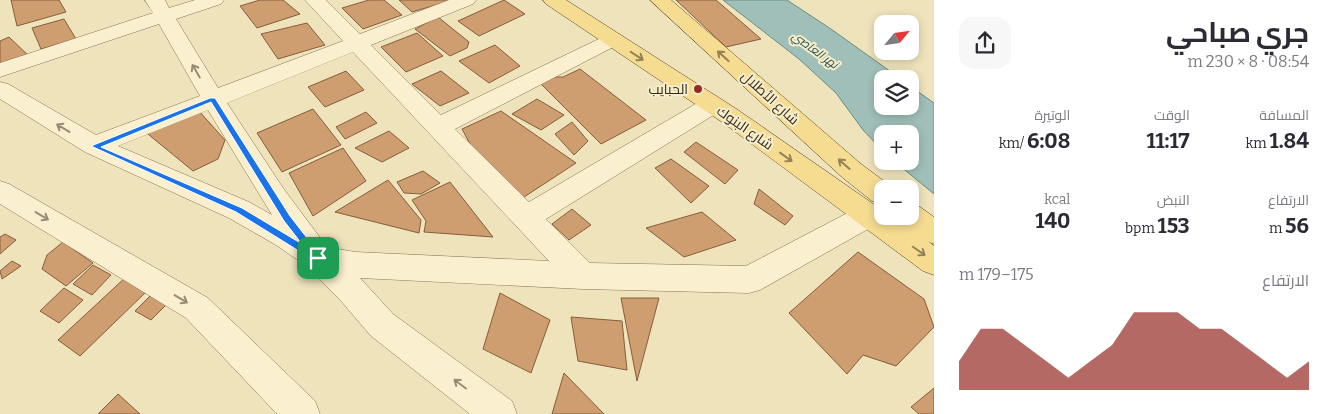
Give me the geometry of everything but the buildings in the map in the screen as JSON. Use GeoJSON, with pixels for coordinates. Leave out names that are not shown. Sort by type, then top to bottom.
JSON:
{"type":"FeatureCollection","features":[{"type":"Feature","properties":{"kind":"main road","name":"شارع البنوك"},"geometry":{"type":"LineString","coordinates":[[553,0],[721,111],[874,204]]}},
{"type":"Feature","properties":{"kind":"main road","name":"شارع الأطلال"},"geometry":{"type":"LineString","coordinates":[[660,0],[852,171],[874,204]]}},
{"type":"Feature","properties":{"kind":"main road"},"geometry":{"type":"LineString","coordinates":[[721,111],[753,115],[762,111],[770,98]]}},
{"type":"Feature","properties":{"kind":"main road"},"geometry":{"type":"LineString","coordinates":[[919,221],[934,232]]}},
{"type":"Feature","properties":{"kind":"main road","name":"شارع البنوك"},"geometry":{"type":"LineString","coordinates":[[896,225],[934,262]]}},
{"type":"Feature","properties":{"kind":"street"},"geometry":{"type":"LineString","coordinates":[[0,70],[160,8],[214,0]]}},
{"type":"Feature","properties":{"kind":"street"},"geometry":{"type":"LineString","coordinates":[[315,0],[583,276]]}},
{"type":"Feature","properties":{"kind":"street"},"geometry":{"type":"LineString","coordinates":[[94,146],[466,0]]}},
{"type":"Feature","properties":{"kind":"street"},"geometry":{"type":"LineString","coordinates":[[160,8],[212,99],[287,219],[318,258],[352,291],[382,325],[499,414]]}},
{"type":"Feature","properties":{"kind":"street"},"geometry":{"type":"LineString","coordinates":[[438,128],[612,40]]}},
{"type":"Feature","properties":{"kind":"street"},"geometry":{"type":"LineString","coordinates":[[0,89],[94,146],[239,210],[318,258],[356,265],[583,276],[749,280],[874,206]]}},
{"type":"Feature","properties":{"kind":"street"},"geometry":{"type":"LineString","coordinates":[[526,217],[721,111]]}},
{"type":"Feature","properties":{"kind":"street"},"geometry":{"type":"LineString","coordinates":[[0,191],[197,308],[302,414]]}},
{"type":"Feature","properties":{"kind":"water","name":"نهر العاصي"},"geometry":{"type":"Polygon","coordinates":[[[723,0],[787,0],[888,70],[874,70],[874,115],[919,115],[919,92],[934,103],[934,194],[905,170],[919,170],[919,125],[874,125],[874,142],[863,130],[836,93],[799,59],[723,0]]]}},
{"type":"Feature","properties":{"kind":"place","name":"الحبايب"},"geometry":{"type":"Point","coordinates":[698,89]}},
{"type":"Feature","properties":{"kind":"route"},"geometry":{"type":"LineString","coordinates":[[212,99],[287,219],[318,258],[239,210],[94,146],[212,99]]}}]}
